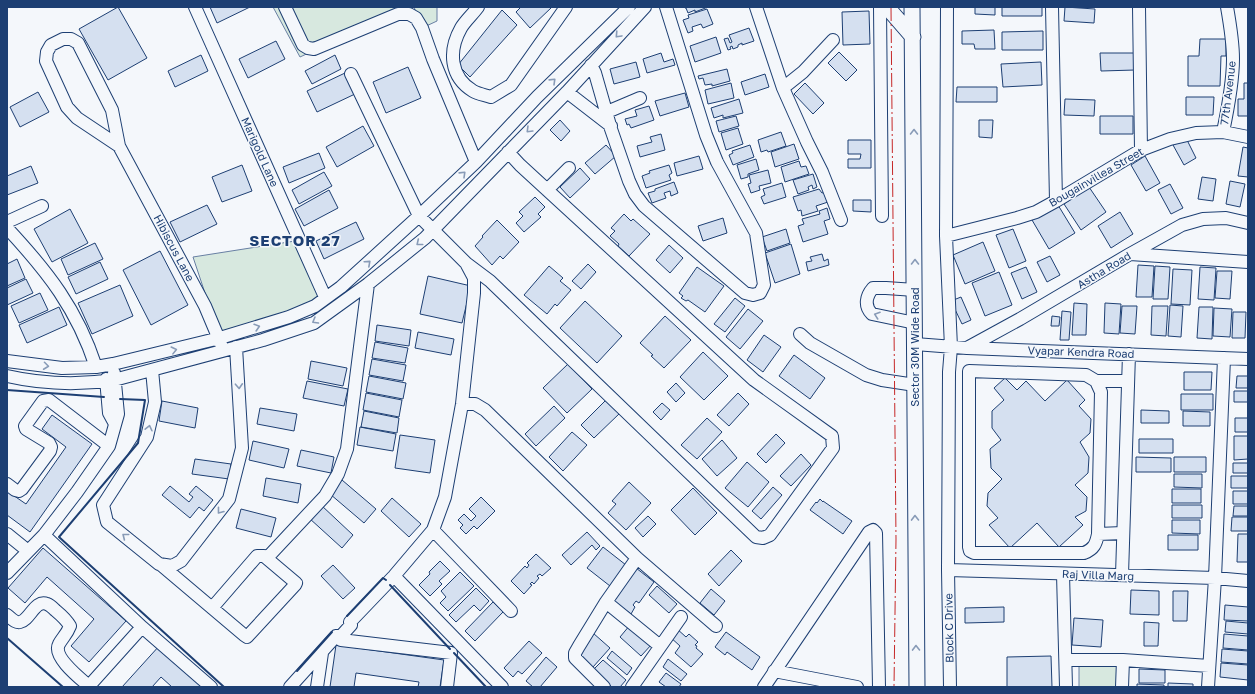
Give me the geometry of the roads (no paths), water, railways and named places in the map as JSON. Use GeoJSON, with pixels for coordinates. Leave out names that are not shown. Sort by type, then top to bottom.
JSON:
{"type":"FeatureCollection","features":[{"type":"Feature","properties":{"kind":"main road"},"geometry":{"type":"LineString","coordinates":[[887,7],[913,37]]}},
{"type":"Feature","properties":{"kind":"main road","name":"Sector 30M Wide Road"},"geometry":{"type":"LineString","coordinates":[[912,7],[917,687]]}},
{"type":"Feature","properties":{"kind":"street","name":"Marigold Lane"},"geometry":{"type":"LineString","coordinates":[[195,7],[325,297]]}},
{"type":"Feature","properties":{"kind":"street"},"geometry":{"type":"LineString","coordinates":[[285,7],[303,45],[314,49],[398,14],[409,14],[416,18],[422,28],[433,59],[476,162]]}},
{"type":"Feature","properties":{"kind":"street"},"geometry":{"type":"LineString","coordinates":[[478,7],[461,28],[453,44],[453,64],[463,82],[474,91],[491,97],[511,85],[566,7]]}},
{"type":"Feature","properties":{"kind":"street"},"geometry":{"type":"LineString","coordinates":[[7,361],[62,368],[105,366],[220,338],[289,317],[315,306],[325,297],[341,287],[476,162],[537,97],[629,7]]}},
{"type":"Feature","properties":{"kind":"street"},"geometry":{"type":"LineString","coordinates":[[7,376],[22,379],[67,383],[110,381],[263,340],[314,323],[368,284],[432,230],[567,92],[645,7]]}},
{"type":"Feature","properties":{"kind":"street"},"geometry":{"type":"LineString","coordinates":[[591,65],[595,73],[629,181],[635,194],[644,206],[745,293],[752,295],[760,293],[764,285],[756,233],[717,162],[706,135],[666,7]]}},
{"type":"Feature","properties":{"kind":"street"},"geometry":{"type":"LineString","coordinates":[[756,7],[783,88],[822,172],[841,220]]}},
{"type":"Feature","properties":{"kind":"street"},"geometry":{"type":"LineString","coordinates":[[880,7],[882,216]]}},
{"type":"Feature","properties":{"kind":"street","name":"Block C Drive"},"geometry":{"type":"LineString","coordinates":[[947,7],[946,236],[951,347],[949,372],[948,546],[950,687]]}},
{"type":"Feature","properties":{"kind":"street"},"geometry":{"type":"LineString","coordinates":[[1052,7],[1056,201]]}},
{"type":"Feature","properties":{"kind":"street"},"geometry":{"type":"LineString","coordinates":[[1139,7],[1141,150]]}},
{"type":"Feature","properties":{"kind":"street","name":"77th Avenue"},"geometry":{"type":"LineString","coordinates":[[1223,132],[1232,85],[1233,59],[1232,32],[1227,7]]}},
{"type":"Feature","properties":{"kind":"street","name":"Hibiscus Lane"},"geometry":{"type":"LineString","coordinates":[[119,146],[77,118],[67,107],[46,61],[47,52],[51,45],[63,39],[71,39],[78,43],[112,110],[119,146],[205,306],[220,338],[223,351]]}},
{"type":"Feature","properties":{"kind":"street"},"geometry":{"type":"LineString","coordinates":[[783,88],[802,72],[833,40]]}},
{"type":"Feature","properties":{"kind":"street"},"geometry":{"type":"LineString","coordinates":[[351,74],[419,216],[466,263],[490,281],[756,537],[763,538],[770,535],[833,448],[832,436],[754,380],[520,165],[508,152]]}},
{"type":"Feature","properties":{"kind":"street"},"geometry":{"type":"LineString","coordinates":[[567,92],[611,126]]}},
{"type":"Feature","properties":{"kind":"street"},"geometry":{"type":"LineString","coordinates":[[607,112],[640,98]]}},
{"type":"Feature","properties":{"kind":"street","name":"Bougainvillea Street"},"geometry":{"type":"LineString","coordinates":[[946,236],[1036,212],[1141,150],[1170,139],[1196,132],[1223,132],[1248,137]]}},
{"type":"Feature","properties":{"kind":"street"},"geometry":{"type":"LineString","coordinates":[[547,190],[569,168]]}},
{"type":"Feature","properties":{"kind":"street"},"geometry":{"type":"LineString","coordinates":[[7,222],[42,206]]}},
{"type":"Feature","properties":{"kind":"street","name":"Astha Road"},"geometry":{"type":"LineString","coordinates":[[967,348],[1020,320],[1130,254],[1182,225],[1203,219],[1226,218],[1248,223]]}},
{"type":"Feature","properties":{"kind":"street"},"geometry":{"type":"LineString","coordinates":[[7,228],[59,290],[76,317],[90,348],[105,366],[118,414],[109,446],[77,492],[44,535],[7,572]]}},
{"type":"Feature","properties":{"kind":"street"},"geometry":{"type":"LineString","coordinates":[[1130,254],[1248,262]]}},
{"type":"Feature","properties":{"kind":"street"},"geometry":{"type":"LineString","coordinates":[[290,687],[322,653],[336,636],[336,632],[346,620],[350,622],[394,576],[433,530],[445,497],[462,404],[474,293],[474,278],[466,263]]}},
{"type":"Feature","properties":{"kind":"street"},"geometry":{"type":"LineString","coordinates":[[267,558],[325,496],[338,474],[347,449],[368,284]]}},
{"type":"Feature","properties":{"kind":"street"},"geometry":{"type":"LineString","coordinates":[[915,290],[873,288],[867,304],[868,310],[872,314],[915,323]]}},
{"type":"Feature","properties":{"kind":"street"},"geometry":{"type":"LineString","coordinates":[[800,334],[810,343],[866,375],[882,380],[914,386]]}},
{"type":"Feature","properties":{"kind":"street","name":"Vyapar Kendra Road"},"geometry":{"type":"LineString","coordinates":[[915,344],[967,348],[1248,359]]}},
{"type":"Feature","properties":{"kind":"street"},"geometry":{"type":"LineString","coordinates":[[159,564],[172,566],[181,561],[229,499],[242,448],[236,347]]}},
{"type":"Feature","properties":{"kind":"street"},"geometry":{"type":"LineString","coordinates":[[1122,575],[1129,354]]}},
{"type":"Feature","properties":{"kind":"street"},"geometry":{"type":"LineString","coordinates":[[1208,687],[1215,578],[1224,358]]}},
{"type":"Feature","properties":{"kind":"street"},"geometry":{"type":"LineString","coordinates":[[152,370],[155,402],[147,438],[103,505],[107,522],[247,637],[295,585],[295,582],[267,558],[264,556],[257,556],[212,608]]}},
{"type":"Feature","properties":{"kind":"street"},"geometry":{"type":"LineString","coordinates":[[969,371],[969,547],[970,551],[974,553],[1084,553],[1092,549],[1096,543],[1098,534],[1101,392],[1096,381]]}},
{"type":"Feature","properties":{"kind":"street"},"geometry":{"type":"LineString","coordinates":[[949,372],[969,371],[1086,375],[1096,381],[1127,381]]}},
{"type":"Feature","properties":{"kind":"street"},"geometry":{"type":"LineString","coordinates":[[7,484],[16,490],[22,490],[50,451],[51,447],[49,443],[26,429],[25,426],[43,401],[49,400],[109,446]]}},
{"type":"Feature","properties":{"kind":"street"},"geometry":{"type":"LineString","coordinates":[[462,404],[475,404],[485,410],[637,558],[716,626]]}},
{"type":"Feature","properties":{"kind":"street"},"geometry":{"type":"LineString","coordinates":[[433,530],[511,611]]}},
{"type":"Feature","properties":{"kind":"street"},"geometry":{"type":"LineString","coordinates":[[764,687],[869,532],[873,530],[876,533],[879,687]]}},
{"type":"Feature","properties":{"kind":"street"},"geometry":{"type":"LineString","coordinates":[[1098,534],[1124,533]]}},
{"type":"Feature","properties":{"kind":"street"},"geometry":{"type":"LineString","coordinates":[[7,534],[28,551]]}},
{"type":"Feature","properties":{"kind":"street"},"geometry":{"type":"LineString","coordinates":[[44,535],[142,627],[211,687]]}},
{"type":"Feature","properties":{"kind":"street"},"geometry":{"type":"LineString","coordinates":[[948,546],[969,547]]}},
{"type":"Feature","properties":{"kind":"street"},"geometry":{"type":"LineString","coordinates":[[604,687],[575,658],[575,653],[606,602],[637,558]]}},
{"type":"Feature","properties":{"kind":"street","name":"Raj Villa Marg"},"geometry":{"type":"LineString","coordinates":[[948,570],[1215,578],[1248,581]]}},
{"type":"Feature","properties":{"kind":"street"},"geometry":{"type":"LineString","coordinates":[[1063,574],[1066,687]]}},
{"type":"Feature","properties":{"kind":"street"},"geometry":{"type":"LineString","coordinates":[[394,576],[502,687]]}},
{"type":"Feature","properties":{"kind":"street"},"geometry":{"type":"LineString","coordinates":[[606,602],[660,646]]}},
{"type":"Feature","properties":{"kind":"street"},"geometry":{"type":"LineString","coordinates":[[7,615],[18,623],[22,622],[36,607],[42,603],[48,604],[67,620],[70,626],[68,633],[59,644],[57,651],[60,658],[89,687],[142,627]]}},
{"type":"Feature","properties":{"kind":"street"},"geometry":{"type":"LineString","coordinates":[[632,687],[681,617]]}},
{"type":"Feature","properties":{"kind":"street"},"geometry":{"type":"LineString","coordinates":[[336,636],[341,640],[451,653],[447,687]]}},
{"type":"Feature","properties":{"kind":"street"},"geometry":{"type":"LineString","coordinates":[[317,687],[322,653]]}},
{"type":"Feature","properties":{"kind":"street"},"geometry":{"type":"LineString","coordinates":[[1066,660],[1123,660],[1210,666]]}},
{"type":"Feature","properties":{"kind":"street"},"geometry":{"type":"LineString","coordinates":[[1122,687],[1123,660]]}},
{"type":"Feature","properties":{"kind":"street"},"geometry":{"type":"LineString","coordinates":[[774,671],[857,687]]}},
{"type":"Feature","properties":{"kind":"district","name":"SECTOR 27"},"geometry":{"type":"Point","coordinates":[295,241]}}]}
